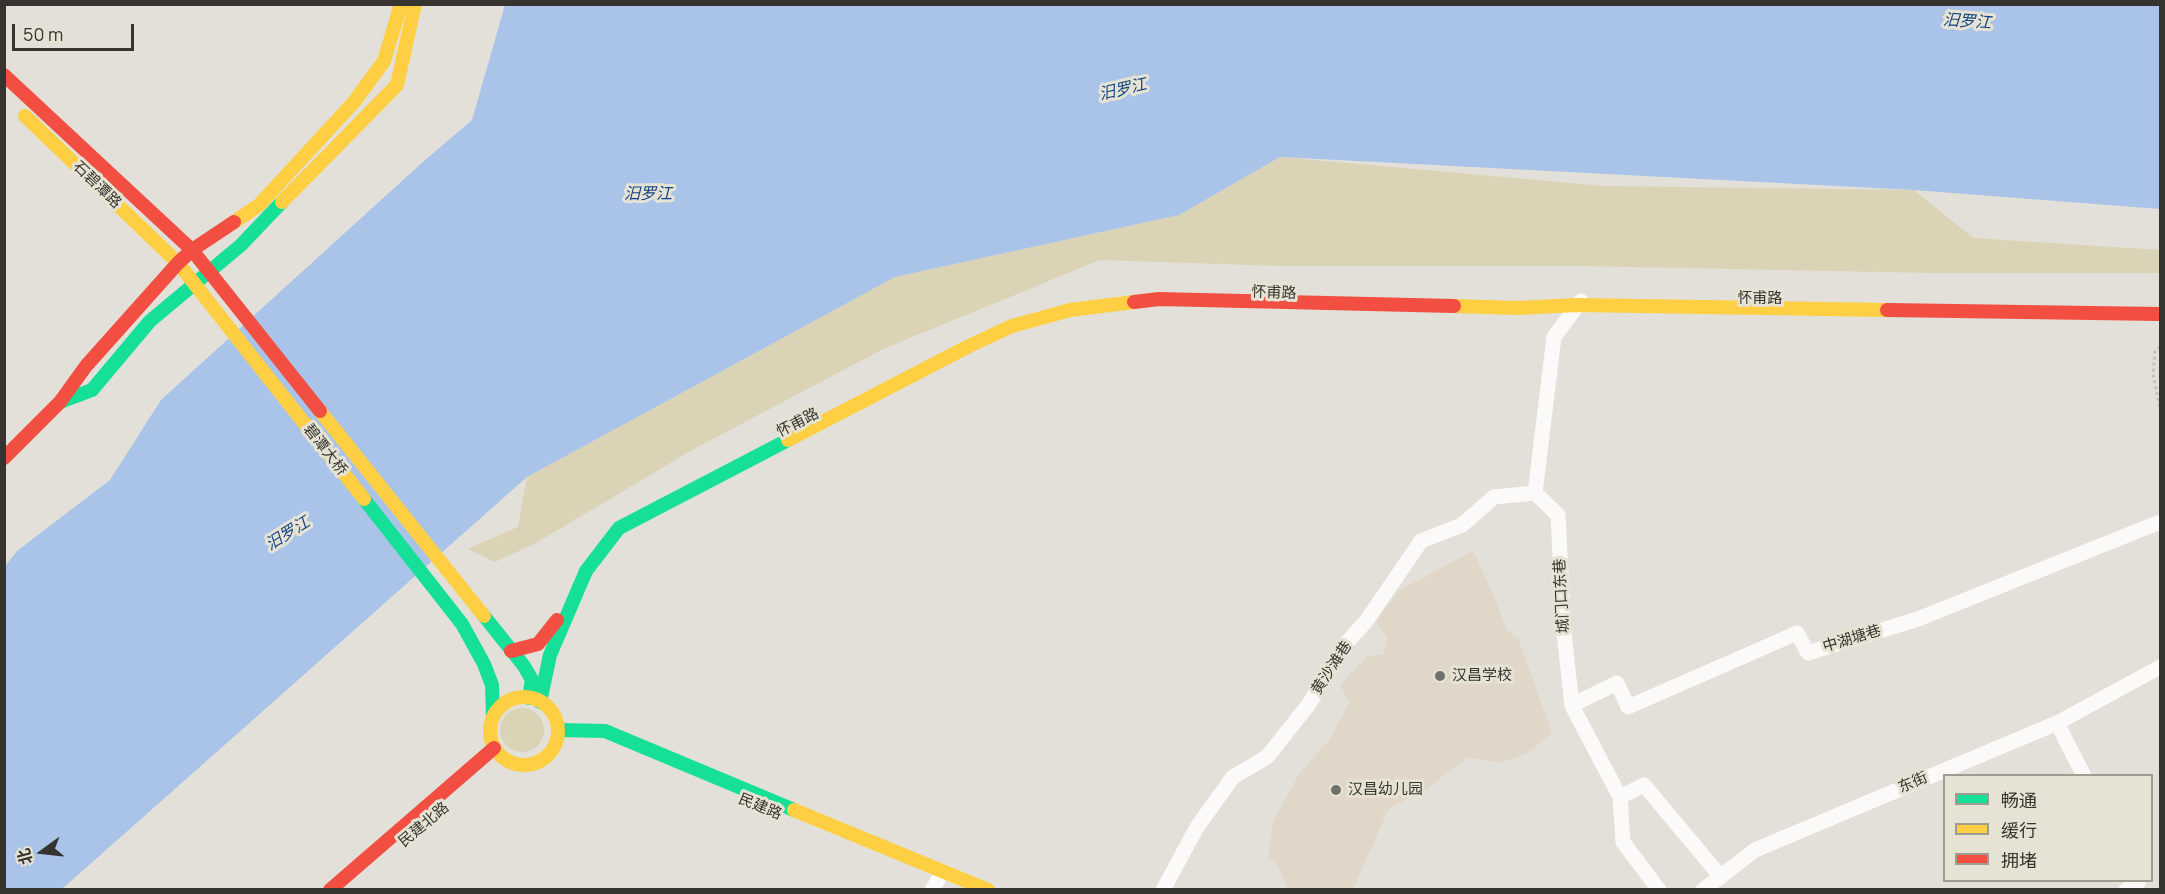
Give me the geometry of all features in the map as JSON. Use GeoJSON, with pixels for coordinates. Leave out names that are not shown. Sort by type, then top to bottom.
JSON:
{"type":"FeatureCollection","features":[{"type":"Feature","properties":{"kind":"main road"},"geometry":{"type":"LineString","coordinates":[[4,458],[60,402],[86,366],[178,263],[192,250],[259,205],[354,102],[384,61],[400,4]]}},
{"type":"Feature","properties":{"kind":"main road"},"geometry":{"type":"LineString","coordinates":[[60,402],[92,390],[150,321],[241,245],[396,85],[416,4]]}},
{"type":"Feature","properties":{"kind":"main road"},"geometry":{"type":"LineString","coordinates":[[4,75],[192,250],[524,666],[531,680],[535,700]]}},
{"type":"Feature","properties":{"kind":"main road","name":"石碧潭路"},"geometry":{"type":"LineString","coordinates":[[13,104],[189,275]]}},
{"type":"Feature","properties":{"kind":"main road","name":"碧潭大桥"},"geometry":{"type":"LineString","coordinates":[[189,275],[462,624],[484,664],[492,685],[493,717]]}},
{"type":"Feature","properties":{"kind":"main road","name":"怀甫路"},"geometry":{"type":"LineString","coordinates":[[511,651],[538,644],[555,623],[578,567],[612,519],[969,335],[1021,316],[1067,303],[1161,290],[1580,301],[2160,301]]}},
{"type":"Feature","properties":{"kind":"main road"},"geometry":{"type":"LineString","coordinates":[[535,700],[550,655],[586,571],[619,528],[969,346],[1012,326],[1070,310],[1159,299],[1517,308],[1580,301],[2160,314]]}},
{"type":"Feature","properties":{"kind":"main road"},"geometry":{"type":"LineString","coordinates":[[518,698],[535,700],[549,709],[555,719],[557,736],[551,752],[543,760],[532,765],[521,766],[510,763],[498,753],[490,738],[493,717],[508,701],[518,698]]}},
{"type":"Feature","properties":{"kind":"main road"},"geometry":{"type":"LineString","coordinates":[[557,736],[605,731],[988,890]]}},
{"type":"Feature","properties":{"kind":"main road","name":"民建路"},"geometry":{"type":"LineString","coordinates":[[557,736],[602,743],[935,885],[960,890]]}},
{"type":"Feature","properties":{"kind":"main road"},"geometry":{"type":"LineString","coordinates":[[330,890],[498,753]]}},
{"type":"Feature","properties":{"kind":"main road","name":"民建北路"},"geometry":{"type":"LineString","coordinates":[[345,890],[430,821],[498,753]]}},
{"type":"Feature","properties":{"kind":"street"},"geometry":{"type":"LineString","coordinates":[[1534,493],[1554,337],[1580,301]]}},
{"type":"Feature","properties":{"kind":"street","name":"城门口东巷"},"geometry":{"type":"LineString","coordinates":[[1534,493],[1558,515],[1564,633],[1572,705],[1620,797],[1623,842],[1659,890]]}},
{"type":"Feature","properties":{"kind":"street","name":"黄沙滩巷"},"geometry":{"type":"LineString","coordinates":[[1163,890],[1197,827],[1233,777],[1267,757],[1309,704],[1343,648],[1367,620],[1421,542],[1462,525],[1494,497],[1534,493]]}},
{"type":"Feature","properties":{"kind":"street","name":"中湖塘巷"},"geometry":{"type":"LineString","coordinates":[[1572,705],[1617,684],[1628,707],[1797,633],[1808,653],[1841,643],[1918,619],[2160,522]]}},
{"type":"Feature","properties":{"kind":"street","name":"东街"},"geometry":{"type":"LineString","coordinates":[[1703,890],[1755,850],[2057,723],[2160,667]]}},
{"type":"Feature","properties":{"kind":"street"},"geometry":{"type":"LineString","coordinates":[[2057,723],[2083,774]]}},
{"type":"Feature","properties":{"kind":"street"},"geometry":{"type":"LineString","coordinates":[[1620,797],[1644,785],[1720,877]]}},
{"type":"Feature","properties":{"kind":"path"},"geometry":{"type":"LineString","coordinates":[[2160,347],[2155,351],[2153,374],[2160,408]]}},
{"type":"Feature","properties":{"kind":"shaded area"},"geometry":{"type":"Polygon","coordinates":[[[1280,157],[1604,186],[1914,190],[1973,238],[2160,250],[2160,273],[1930,273],[1582,266],[1282,266],[1100,260],[883,349],[692,450],[536,543],[495,562],[468,549],[518,527],[527,477],[895,277],[1179,215],[1280,157]]]}},
{"type":"Feature","properties":{"kind":"shaded area","name":"汉昌学校"},"geometry":{"type":"Polygon","coordinates":[[[1473,551],[1507,631],[1518,638],[1552,733],[1527,753],[1501,763],[1468,757],[1422,792],[1389,808],[1353,889],[1288,889],[1276,862],[1268,858],[1273,822],[1299,774],[1330,739],[1349,703],[1340,685],[1367,656],[1384,654],[1387,638],[1376,622],[1398,591],[1473,551]]]}},
{"type":"Feature","properties":{"kind":"shaded area"},"geometry":{"type":"Polygon","coordinates":[[[522,708],[531,709],[538,714],[543,721],[543,739],[538,746],[531,751],[522,752],[513,751],[506,746],[501,739],[500,730],[501,721],[506,714],[513,709],[522,708]]]}},
{"type":"Feature","properties":{"kind":"water","name":"汨罗江"},"geometry":{"type":"Polygon","coordinates":[[[505,5],[2160,5],[2160,209],[1914,190],[1280,157],[1179,215],[895,277],[527,477],[62,889],[5,890],[5,566],[17,551],[110,480],[161,400],[472,120],[505,5]]]}},
{"type":"Feature","properties":{"kind":"traffic: fast"},"geometry":{"type":"LineString","coordinates":[[60,402],[92,390],[150,321],[241,245],[282,202]]}},
{"type":"Feature","properties":{"kind":"traffic: fast"},"geometry":{"type":"LineString","coordinates":[[540,702],[550,655],[586,571],[619,528],[788,440]]}},
{"type":"Feature","properties":{"kind":"traffic: fast"},"geometry":{"type":"LineString","coordinates":[[364,499],[462,624],[484,664],[492,685],[493,717]]}},
{"type":"Feature","properties":{"kind":"traffic: fast"},"geometry":{"type":"LineString","coordinates":[[484,616],[524,666],[532,680],[529,698]]}},
{"type":"Feature","properties":{"kind":"traffic: fast"},"geometry":{"type":"LineString","coordinates":[[558,730],[605,731],[794,810]]}},
{"type":"Feature","properties":{"kind":"traffic: slow"},"geometry":{"type":"LineString","coordinates":[[234,222],[259,205],[354,102],[384,61],[401,4]]}},
{"type":"Feature","properties":{"kind":"traffic: slow"},"geometry":{"type":"LineString","coordinates":[[282,202],[397,85],[415,4]]}},
{"type":"Feature","properties":{"kind":"traffic: slow"},"geometry":{"type":"LineString","coordinates":[[25,116],[178,263],[364,499]]}},
{"type":"Feature","properties":{"kind":"traffic: slow"},"geometry":{"type":"LineString","coordinates":[[788,440],[1012,326],[1070,310],[1134,302]]}},
{"type":"Feature","properties":{"kind":"traffic: slow"},"geometry":{"type":"LineString","coordinates":[[1454,306],[1517,308],[1578,305],[1887,310]]}},
{"type":"Feature","properties":{"kind":"traffic: slow"},"geometry":{"type":"LineString","coordinates":[[320,411],[484,616]]}},
{"type":"Feature","properties":{"kind":"traffic: slow"},"geometry":{"type":"LineString","coordinates":[[524,697],[537,700],[548,707],[555,718],[558,731],[555,744],[548,755],[537,762],[524,765],[511,762],[500,755],[493,744],[490,731],[493,718],[500,707],[511,700],[524,697]]}},
{"type":"Feature","properties":{"kind":"traffic: slow"},"geometry":{"type":"LineString","coordinates":[[794,810],[988,890]]}},
{"type":"Feature","properties":{"kind":"traffic: jam"},"geometry":{"type":"LineString","coordinates":[[4,75],[192,250],[320,411]]}},
{"type":"Feature","properties":{"kind":"traffic: jam"},"geometry":{"type":"LineString","coordinates":[[4,458],[60,402],[86,366],[178,263],[192,250],[234,222]]}},
{"type":"Feature","properties":{"kind":"traffic: jam"},"geometry":{"type":"LineString","coordinates":[[1134,302],[1159,299],[1454,306]]}},
{"type":"Feature","properties":{"kind":"traffic: jam"},"geometry":{"type":"LineString","coordinates":[[1887,310],[2160,314]]}},
{"type":"Feature","properties":{"kind":"traffic: jam"},"geometry":{"type":"LineString","coordinates":[[511,651],[538,644],[557,620]]}},
{"type":"Feature","properties":{"kind":"traffic: jam"},"geometry":{"type":"LineString","coordinates":[[330,890],[494,748]]}},
{"type":"Feature","properties":{"kind":"place","name":"汉昌学校"},"geometry":{"type":"Point","coordinates":[1440,676]}},
{"type":"Feature","properties":{"kind":"place","name":"汉昌幼儿园"},"geometry":{"type":"Point","coordinates":[1336,790]}}]}
